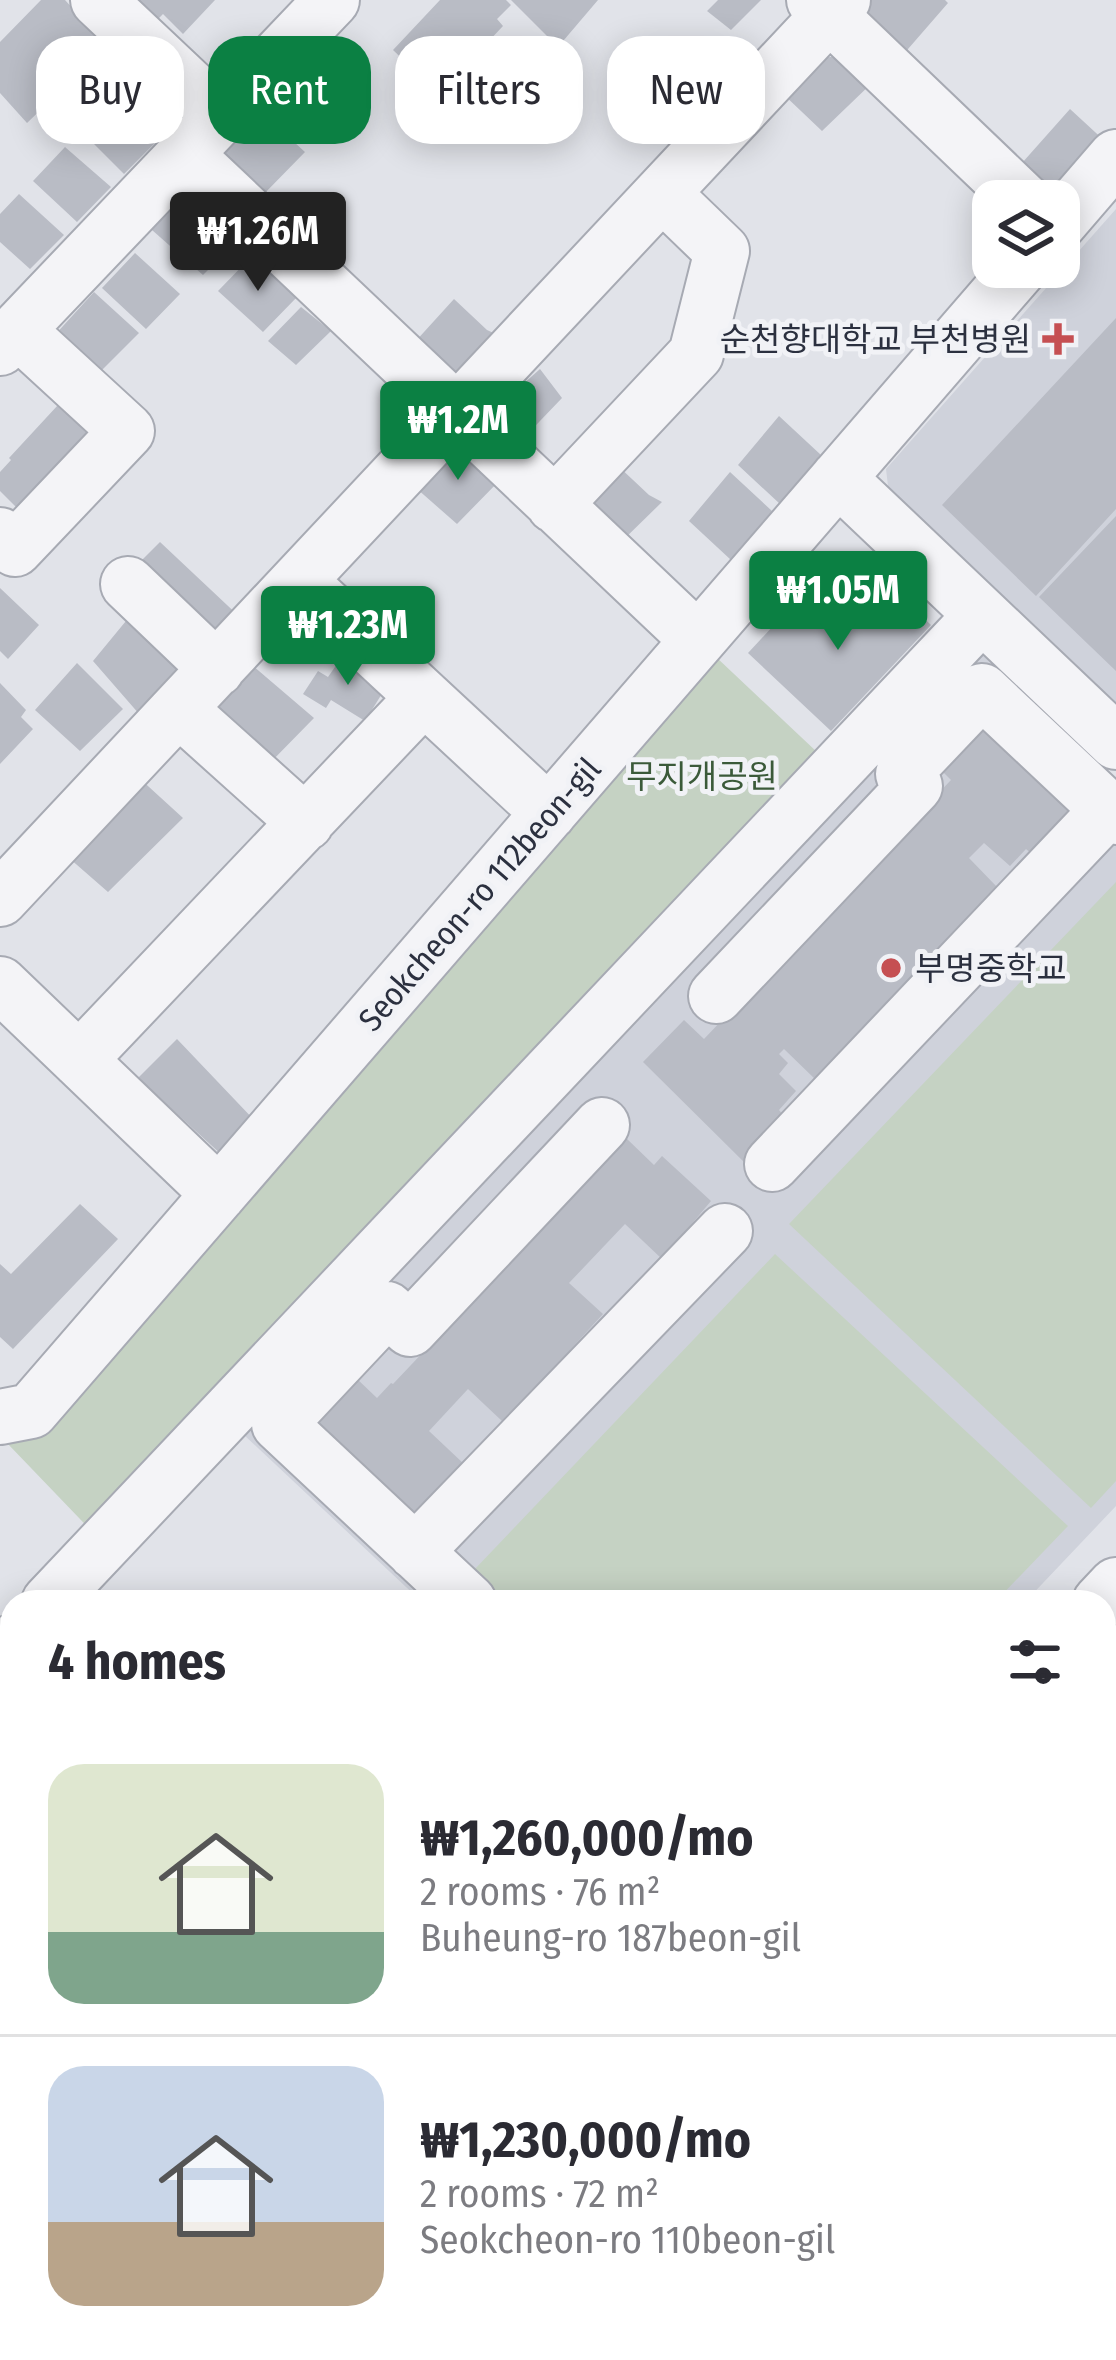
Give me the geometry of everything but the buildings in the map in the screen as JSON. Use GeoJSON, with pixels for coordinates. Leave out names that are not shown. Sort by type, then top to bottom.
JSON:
{"type":"FeatureCollection","features":[{"type":"Feature","properties":{"kind":"street"},"geometry":{"type":"LineString","coordinates":[[98,0],[203,135],[456,412],[698,640]]}},
{"type":"Feature","properties":{"kind":"street"},"geometry":{"type":"LineString","coordinates":[[0,535],[15,549],[127,431],[8,339],[332,0]]}},
{"type":"Feature","properties":{"kind":"street"},"geometry":{"type":"LineString","coordinates":[[0,899],[662,193],[829,5],[1003,180]]}},
{"type":"Feature","properties":{"kind":"street"},"geometry":{"type":"LineString","coordinates":[[1080,199],[1116,157]]}},
{"type":"Feature","properties":{"kind":"street"},"geometry":{"type":"LineString","coordinates":[[554,505],[696,354],[722,251],[662,193]]}},
{"type":"Feature","properties":{"kind":"street","name":"Seokcheon-ro 112beon-gil"},"geometry":{"type":"LineString","coordinates":[[0,1417],[31,1411],[1003,288]]}},
{"type":"Feature","properties":{"kind":"street"},"geometry":{"type":"LineString","coordinates":[[838,478],[1116,742]]}},
{"type":"Feature","properties":{"kind":"street"},"geometry":{"type":"LineString","coordinates":[[299,581],[549,813]]}},
{"type":"Feature","properties":{"kind":"street"},"geometry":{"type":"LineString","coordinates":[[128,584],[217,669]]}},
{"type":"Feature","properties":{"kind":"street"},"geometry":{"type":"LineString","coordinates":[[60,1590],[982,615]]}},
{"type":"Feature","properties":{"kind":"street"},"geometry":{"type":"LineString","coordinates":[[716,996],[915,786],[903,774],[982,691],[1112,813],[772,1165]]}},
{"type":"Feature","properties":{"kind":"street"},"geometry":{"type":"LineString","coordinates":[[80,1060],[424,697]]}},
{"type":"Feature","properties":{"kind":"street"},"geometry":{"type":"LineString","coordinates":[[179,709],[305,824]]}},
{"type":"Feature","properties":{"kind":"street"},"geometry":{"type":"LineString","coordinates":[[0,984],[219,1194]]}},
{"type":"Feature","properties":{"kind":"street"},"geometry":{"type":"LineString","coordinates":[[456,1590],[279,1424],[387,1309],[410,1329],[602,1125]]}},
{"type":"Feature","properties":{"kind":"street"},"geometry":{"type":"LineString","coordinates":[[415,1552],[725,1232]]}},
{"type":"Feature","properties":{"kind":"shaded area","name":"순천향대학교 부천병원"},"geometry":{"type":"Polygon","coordinates":[[[1116,209],[1116,719],[890,503],[886,469],[1046,288],[1080,288],[1080,250],[1116,209]]]}},
{"type":"Feature","properties":{"kind":"shaded area"},"geometry":{"type":"Polygon","coordinates":[[[982,652],[1116,779],[1116,1506],[1036,1590],[409,1590],[243,1434],[982,652]]]}},
{"type":"Feature","properties":{"kind":"green space","name":"무지개공원"},"geometry":{"type":"Polygon","coordinates":[[[698,640],[835,769],[104,1544],[7,1443],[698,640]]]}},
{"type":"Feature","properties":{"kind":"green space"},"geometry":{"type":"Polygon","coordinates":[[[1116,882],[1116,1481],[1091,1508],[789,1224],[1116,882]]]}},
{"type":"Feature","properties":{"kind":"green space"},"geometry":{"type":"Polygon","coordinates":[[[775,1254],[1068,1526],[1007,1590],[495,1590],[474,1570],[775,1254]]]}},
{"type":"Feature","properties":{"kind":"place","name":"순천향대학교 부천병원"},"geometry":{"type":"Point","coordinates":[1058,339]}},
{"type":"Feature","properties":{"kind":"place","name":"부명중학교"},"geometry":{"type":"Point","coordinates":[891,968]}}]}
